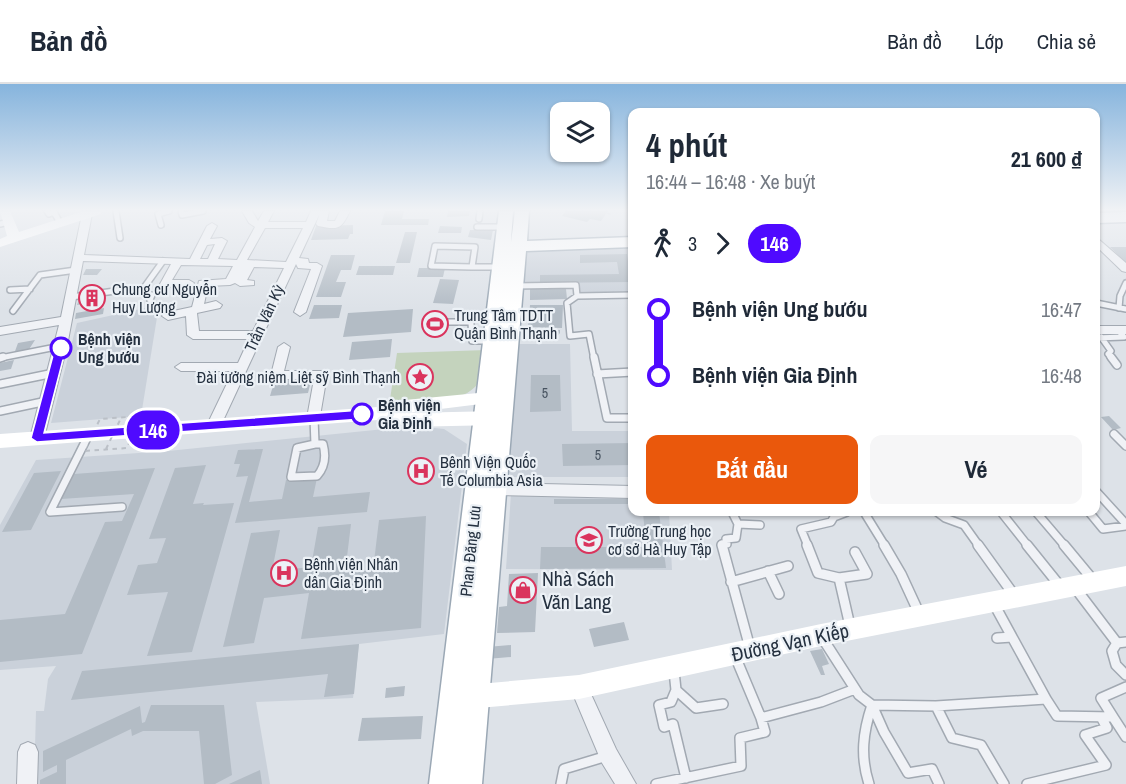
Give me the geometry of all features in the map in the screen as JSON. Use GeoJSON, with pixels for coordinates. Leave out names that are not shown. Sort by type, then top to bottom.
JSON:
{"type":"FeatureCollection","features":[{"type":"Feature","properties":{"kind":"main road","name":"Phan Đăng Lưu"},"geometry":{"type":"LineString","coordinates":[[481,536],[495,489],[493,341],[501,267],[509,244]]}},
{"type":"Feature","properties":{"kind":"main road","name":"Phan Đăng Lưu"},"geometry":{"type":"LineString","coordinates":[[444,784],[464,697],[494,408],[515,286],[510,244]]}},
{"type":"Feature","properties":{"kind":"main road"},"geometry":{"type":"LineString","coordinates":[[0,441],[394,412],[405,420],[494,408]]}},
{"type":"Feature","properties":{"kind":"main road","name":"Đường Vạn Kiếp"},"geometry":{"type":"LineString","coordinates":[[464,697],[675,679],[742,652],[1126,576]]}},
{"type":"Feature","properties":{"kind":"main road","name":"Phan Đăng Lưu"},"geometry":{"type":"LineString","coordinates":[[464,697],[467,784]]}},
{"type":"Feature","properties":{"kind":"street"},"geometry":{"type":"LineString","coordinates":[[37,438],[61,346],[82,244]]}},
{"type":"Feature","properties":{"kind":"street"},"geometry":{"type":"LineString","coordinates":[[193,262],[203,244]]}},
{"type":"Feature","properties":{"kind":"street"},"geometry":{"type":"LineString","coordinates":[[212,262],[221,244]]}},
{"type":"Feature","properties":{"kind":"street"},"geometry":{"type":"LineString","coordinates":[[250,283],[240,284],[254,244]]}},
{"type":"Feature","properties":{"kind":"street","name":"Trần Văn Kỷ"},"geometry":{"type":"LineString","coordinates":[[214,425],[300,244]]}},
{"type":"Feature","properties":{"kind":"street"},"geometry":{"type":"LineString","coordinates":[[1100,244],[1126,269]]}},
{"type":"Feature","properties":{"kind":"street"},"geometry":{"type":"LineString","coordinates":[[77,264],[163,261],[247,263],[304,261],[302,266],[317,266],[300,312]]}},
{"type":"Feature","properties":{"kind":"street"},"geometry":{"type":"LineString","coordinates":[[178,261],[165,284],[189,283]]}},
{"type":"Feature","properties":{"kind":"street"},"geometry":{"type":"LineString","coordinates":[[247,263],[230,282],[203,283],[194,310],[193,335],[256,335]]}},
{"type":"Feature","properties":{"kind":"street"},"geometry":{"type":"LineString","coordinates":[[168,316],[216,305]]}},
{"type":"Feature","properties":{"kind":"street"},"geometry":{"type":"LineString","coordinates":[[0,331],[66,320]]}},
{"type":"Feature","properties":{"kind":"street"},"geometry":{"type":"LineString","coordinates":[[1100,335],[1124,334]]}},
{"type":"Feature","properties":{"kind":"street"},"geometry":{"type":"LineString","coordinates":[[284,347],[277,375],[321,375],[314,418]]}},
{"type":"Feature","properties":{"kind":"street"},"geometry":{"type":"LineString","coordinates":[[181,367],[241,367]]}},
{"type":"Feature","properties":{"kind":"street"},"geometry":{"type":"LineString","coordinates":[[495,489],[628,492]]}},
{"type":"Feature","properties":{"kind":"street"},"geometry":{"type":"LineString","coordinates":[[579,687],[609,756],[626,784]]}},
{"type":"Feature","properties":{"kind":"street"},"geometry":{"type":"LineString","coordinates":[[27,784],[28,752]]}},
{"type":"Feature","properties":{"kind":"lane"},"geometry":{"type":"LineString","coordinates":[[472,267],[475,247],[435,246],[431,266],[472,267],[501,267]]}},
{"type":"Feature","properties":{"kind":"lane"},"geometry":{"type":"LineString","coordinates":[[150,300],[152,295],[144,294],[143,289],[163,261]]}},
{"type":"Feature","properties":{"kind":"lane"},"geometry":{"type":"LineString","coordinates":[[13,311],[40,275],[77,264]]}},
{"type":"Feature","properties":{"kind":"lane"},"geometry":{"type":"LineString","coordinates":[[1119,308],[1120,296],[1126,282]]}},
{"type":"Feature","properties":{"kind":"lane"},"geometry":{"type":"LineString","coordinates":[[515,286],[576,285],[577,296]]}},
{"type":"Feature","properties":{"kind":"lane"},"geometry":{"type":"LineString","coordinates":[[71,297],[137,288]]}},
{"type":"Feature","properties":{"kind":"lane"},"geometry":{"type":"LineString","coordinates":[[10,290],[30,289]]}},
{"type":"Feature","properties":{"kind":"lane"},"geometry":{"type":"LineString","coordinates":[[628,295],[577,296],[567,303],[570,336],[589,334],[607,418],[628,418]]}},
{"type":"Feature","properties":{"kind":"lane"},"geometry":{"type":"LineString","coordinates":[[1100,304],[1126,309]]}},
{"type":"Feature","properties":{"kind":"lane"},"geometry":{"type":"LineString","coordinates":[[427,322],[471,322],[472,341],[493,341]]}},
{"type":"Feature","properties":{"kind":"lane"},"geometry":{"type":"LineString","coordinates":[[1100,337],[1111,351],[1108,354],[1117,365]]}},
{"type":"Feature","properties":{"kind":"lane"},"geometry":{"type":"LineString","coordinates":[[0,358],[61,346]]}},
{"type":"Feature","properties":{"kind":"lane"},"geometry":{"type":"LineString","coordinates":[[597,374],[628,372]]}},
{"type":"Feature","properties":{"kind":"lane"},"geometry":{"type":"LineString","coordinates":[[0,384],[54,373]]}},
{"type":"Feature","properties":{"kind":"lane"},"geometry":{"type":"LineString","coordinates":[[0,411],[47,401]]}},
{"type":"Feature","properties":{"kind":"lane"},"geometry":{"type":"LineString","coordinates":[[314,418],[315,444]]}},
{"type":"Feature","properties":{"kind":"lane"},"geometry":{"type":"LineString","coordinates":[[89,434],[50,512],[122,507]]}},
{"type":"Feature","properties":{"kind":"lane"},"geometry":{"type":"LineString","coordinates":[[1114,434],[1126,446]]}},
{"type":"Feature","properties":{"kind":"lane"},"geometry":{"type":"LineString","coordinates":[[315,444],[323,444],[325,449],[321,474],[291,477],[297,448],[315,444]]}},
{"type":"Feature","properties":{"kind":"lane"},"geometry":{"type":"LineString","coordinates":[[1100,496],[1126,525]]}},
{"type":"Feature","properties":{"kind":"lane"},"geometry":{"type":"LineString","coordinates":[[656,784],[741,766],[740,738],[765,732],[742,652],[731,582],[722,544],[727,544],[726,539],[736,538],[738,524],[734,516]]}},
{"type":"Feature","properties":{"kind":"lane"},"geometry":{"type":"LineString","coordinates":[[837,516],[831,522],[801,529],[818,573],[839,578],[867,574],[855,552]]}},
{"type":"Feature","properties":{"kind":"lane"},"geometry":{"type":"LineString","coordinates":[[866,516],[901,574],[920,615]]}},
{"type":"Feature","properties":{"kind":"lane"},"geometry":{"type":"LineString","coordinates":[[942,516],[964,525],[1015,597]]}},
{"type":"Feature","properties":{"kind":"lane"},"geometry":{"type":"LineString","coordinates":[[1005,516],[1077,585]]}},
{"type":"Feature","properties":{"kind":"lane"},"geometry":{"type":"LineString","coordinates":[[1038,516],[1077,585],[1121,643],[1112,651],[1116,665],[1126,675]]}},
{"type":"Feature","properties":{"kind":"lane"},"geometry":{"type":"LineString","coordinates":[[1092,516],[1103,529],[1126,525]]}},
{"type":"Feature","properties":{"kind":"lane"},"geometry":{"type":"LineString","coordinates":[[738,524],[760,525]]}},
{"type":"Feature","properties":{"kind":"lane"},"geometry":{"type":"LineString","coordinates":[[731,582],[788,567]]}},
{"type":"Feature","properties":{"kind":"lane"},"geometry":{"type":"LineString","coordinates":[[768,571],[779,594]]}},
{"type":"Feature","properties":{"kind":"lane"},"geometry":{"type":"LineString","coordinates":[[839,578],[851,629]]}},
{"type":"Feature","properties":{"kind":"lane"},"geometry":{"type":"LineString","coordinates":[[992,602],[1057,716],[1113,717]]}},
{"type":"Feature","properties":{"kind":"lane"},"geometry":{"type":"LineString","coordinates":[[821,635],[859,695],[872,705],[884,732],[908,773],[932,769],[939,784]]}},
{"type":"Feature","properties":{"kind":"lane"},"geometry":{"type":"LineString","coordinates":[[997,639],[1012,637]]}},
{"type":"Feature","properties":{"kind":"lane"},"geometry":{"type":"LineString","coordinates":[[675,679],[696,708],[723,704]]}},
{"type":"Feature","properties":{"kind":"lane"},"geometry":{"type":"LineString","coordinates":[[675,679],[670,702],[658,705],[663,727],[673,724],[686,778]]}},
{"type":"Feature","properties":{"kind":"lane"},"geometry":{"type":"LineString","coordinates":[[1126,687],[1101,698],[1126,737]]}},
{"type":"Feature","properties":{"kind":"lane"},"geometry":{"type":"LineString","coordinates":[[760,718],[821,702],[855,689]]}},
{"type":"Feature","properties":{"kind":"lane"},"geometry":{"type":"LineString","coordinates":[[872,705],[936,706],[1046,699]]}},
{"type":"Feature","properties":{"kind":"lane"},"geometry":{"type":"LineString","coordinates":[[869,784],[861,751],[864,728],[872,705]]}},
{"type":"Feature","properties":{"kind":"lane"},"geometry":{"type":"LineString","coordinates":[[936,706],[952,738],[981,745],[1004,784]]}},
{"type":"Feature","properties":{"kind":"lane"},"geometry":{"type":"LineString","coordinates":[[1027,784],[1106,765],[1085,735],[1107,728],[1101,717]]}},
{"type":"Feature","properties":{"kind":"lane"},"geometry":{"type":"LineString","coordinates":[[561,784],[564,769],[609,756]]}},
{"type":"Feature","properties":{"kind":"path"},"geometry":{"type":"LineString","coordinates":[[100,419],[121,418],[106,449],[127,448]]}},
{"type":"Feature","properties":{"kind":"shaded area"},"geometry":{"type":"Polygon","coordinates":[[[628,247],[628,293],[581,294],[579,284],[520,284],[524,252],[628,247]]]}},
{"type":"Feature","properties":{"kind":"shaded area","name":"Bệnh viện Ung bướu"},"geometry":{"type":"Polygon","coordinates":[[[159,305],[141,416],[51,423],[77,323],[159,305]]]}},
{"type":"Feature","properties":{"kind":"shaded area"},"geometry":{"type":"Polygon","coordinates":[[[516,344],[570,344],[572,431],[628,431],[628,477],[509,477],[516,344]]]}},
{"type":"Feature","properties":{"kind":"shaded area","name":"Bệnh viện Nhân dân Gia Định"},"geometry":{"type":"Polygon","coordinates":[[[414,426],[444,429],[467,444],[444,634],[359,644],[353,698],[256,702],[270,784],[34,784],[36,711],[44,711],[48,679],[56,666],[0,670],[0,525],[36,460],[168,451],[414,426]]]}},
{"type":"Feature","properties":{"kind":"shaded area","name":"Trường Trung học cơ sở Hà Huy Tập"},"geometry":{"type":"Polygon","coordinates":[[[511,493],[628,495],[628,516],[669,516],[672,570],[506,569],[511,493]]]}},
{"type":"Feature","properties":{"kind":"green space"},"geometry":{"type":"Polygon","coordinates":[[[487,350],[479,382],[462,396],[424,404],[389,406],[397,353],[487,350]]]}},
{"type":"Feature","properties":{"kind":"building"},"geometry":{"type":"Polygon","coordinates":[[[402,244],[414,244],[410,263],[396,263],[402,244]]]}},
{"type":"Feature","properties":{"kind":"building"},"geometry":{"type":"Polygon","coordinates":[[[1110,247],[1126,247],[1126,263],[1110,247]]]}},
{"type":"Feature","properties":{"kind":"building"},"geometry":{"type":"Polygon","coordinates":[[[627,254],[628,282],[540,283],[540,275],[619,274],[617,262],[580,263],[580,255],[627,254]]]}},
{"type":"Feature","properties":{"kind":"building"},"geometry":{"type":"Polygon","coordinates":[[[331,255],[355,255],[351,270],[341,270],[336,282],[346,282],[341,297],[316,297],[331,255]]]}},
{"type":"Feature","properties":{"kind":"building"},"geometry":{"type":"Polygon","coordinates":[[[359,266],[395,266],[393,275],[356,275],[359,266]]]}},
{"type":"Feature","properties":{"kind":"building"},"geometry":{"type":"Polygon","coordinates":[[[419,268],[445,268],[443,277],[417,277],[419,268]]]}},
{"type":"Feature","properties":{"kind":"building"},"geometry":{"type":"Polygon","coordinates":[[[86,269],[102,269],[97,275],[83,275],[86,269]]]}},
{"type":"Feature","properties":{"kind":"building"},"geometry":{"type":"Polygon","coordinates":[[[440,279],[459,280],[453,304],[433,303],[440,279]]]}},
{"type":"Feature","properties":{"kind":"building"},"geometry":{"type":"Polygon","coordinates":[[[530,289],[566,289],[567,299],[530,300],[530,289]]]}},
{"type":"Feature","properties":{"kind":"building","name":"Chung cư Nguyễn Huy Lượng"},"geometry":{"type":"Polygon","coordinates":[[[106,294],[104,301],[77,305],[80,296],[106,294]]]}},
{"type":"Feature","properties":{"kind":"building"},"geometry":{"type":"Polygon","coordinates":[[[314,305],[342,305],[339,318],[309,319],[314,305]]]}},
{"type":"Feature","properties":{"kind":"building"},"geometry":{"type":"Polygon","coordinates":[[[530,305],[563,305],[562,328],[528,327],[530,305]]]}},
{"type":"Feature","properties":{"kind":"building"},"geometry":{"type":"Polygon","coordinates":[[[104,308],[103,314],[75,319],[76,313],[104,308]]]}},
{"type":"Feature","properties":{"kind":"building"},"geometry":{"type":"Polygon","coordinates":[[[413,309],[411,332],[343,337],[348,313],[413,309]]]}},
{"type":"Feature","properties":{"kind":"building"},"geometry":{"type":"Polygon","coordinates":[[[524,330],[560,330],[560,333],[555,339],[524,339],[524,330]]]}},
{"type":"Feature","properties":{"kind":"building"},"geometry":{"type":"Polygon","coordinates":[[[392,339],[390,357],[349,360],[352,342],[392,339]]]}},
{"type":"Feature","properties":{"kind":"building"},"geometry":{"type":"Polygon","coordinates":[[[35,340],[28,351],[14,354],[18,343],[35,340]]]}},
{"type":"Feature","properties":{"kind":"building"},"geometry":{"type":"Polygon","coordinates":[[[14,360],[11,369],[0,371],[0,363],[14,360]]]}},
{"type":"Feature","properties":{"kind":"building"},"geometry":{"type":"Polygon","coordinates":[[[531,375],[560,375],[561,411],[530,412],[531,375]]]}},
{"type":"Feature","properties":{"kind":"building"},"geometry":{"type":"Polygon","coordinates":[[[312,377],[308,393],[270,396],[275,379],[312,377]]]}},
{"type":"Feature","properties":{"kind":"building"},"geometry":{"type":"Polygon","coordinates":[[[1109,416],[1121,428],[1113,430],[1101,417],[1109,416]]]}},
{"type":"Feature","properties":{"kind":"building"},"geometry":{"type":"Polygon","coordinates":[[[628,443],[628,465],[563,466],[562,444],[628,443]]]}},
{"type":"Feature","properties":{"kind":"building"},"geometry":{"type":"Polygon","coordinates":[[[263,449],[249,502],[282,499],[286,480],[317,478],[313,497],[370,492],[367,512],[235,523],[248,476],[236,477],[240,464],[234,464],[238,450],[263,449]]]}},
{"type":"Feature","properties":{"kind":"building"},"geometry":{"type":"Polygon","coordinates":[[[206,465],[193,504],[234,503],[192,652],[147,656],[168,592],[127,595],[138,565],[157,563],[166,538],[149,539],[175,468],[206,465]]]}},
{"type":"Feature","properties":{"kind":"building"},"geometry":{"type":"Polygon","coordinates":[[[155,468],[82,654],[0,662],[0,620],[65,614],[105,522],[122,521],[134,494],[61,499],[74,474],[155,468]]]}},
{"type":"Feature","properties":{"kind":"building"},"geometry":{"type":"Polygon","coordinates":[[[61,471],[31,530],[2,532],[34,473],[61,471]]]}},
{"type":"Feature","properties":{"kind":"building"},"geometry":{"type":"Polygon","coordinates":[[[554,499],[628,499],[628,504],[554,504],[554,499]]]}},
{"type":"Feature","properties":{"kind":"building"},"geometry":{"type":"Polygon","coordinates":[[[426,516],[421,628],[301,639],[309,593],[264,598],[254,643],[223,647],[251,533],[280,530],[272,571],[311,567],[318,527],[351,524],[345,573],[373,570],[379,520],[426,516]]]}},
{"type":"Feature","properties":{"kind":"building"},"geometry":{"type":"Polygon","coordinates":[[[643,516],[660,516],[666,568],[540,569],[541,547],[646,547],[643,516]]]}},
{"type":"Feature","properties":{"kind":"building","name":"Nhà Sách Văn Lang"},"geometry":{"type":"Polygon","coordinates":[[[538,573],[535,632],[497,633],[499,607],[507,606],[509,574],[538,573]]]}},
{"type":"Feature","properties":{"kind":"building"},"geometry":{"type":"Polygon","coordinates":[[[624,622],[629,640],[594,647],[589,629],[624,622]]]}},
{"type":"Feature","properties":{"kind":"building"},"geometry":{"type":"Polygon","coordinates":[[[359,644],[354,694],[324,697],[328,674],[71,700],[82,671],[359,644]]]}},
{"type":"Feature","properties":{"kind":"building"},"geometry":{"type":"Polygon","coordinates":[[[511,645],[511,657],[487,659],[487,647],[511,645]]]}},
{"type":"Feature","properties":{"kind":"building"},"geometry":{"type":"Polygon","coordinates":[[[822,649],[829,664],[822,666],[825,675],[821,675],[810,651],[822,649]]]}},
{"type":"Feature","properties":{"kind":"building"},"geometry":{"type":"Polygon","coordinates":[[[405,686],[404,696],[385,698],[386,688],[405,686]]]}},
{"type":"Feature","properties":{"kind":"building"},"geometry":{"type":"Polygon","coordinates":[[[151,705],[224,705],[232,775],[215,784],[204,784],[199,731],[143,731],[132,736],[131,729],[66,760],[66,784],[40,784],[40,780],[57,772],[57,765],[43,772],[43,751],[140,706],[142,723],[145,722],[151,705]]]}},
{"type":"Feature","properties":{"kind":"building"},"geometry":{"type":"Polygon","coordinates":[[[423,716],[421,739],[358,741],[362,718],[423,716]]]}},
{"type":"Feature","properties":{"kind":"building"},"geometry":{"type":"Polygon","coordinates":[[[260,770],[262,784],[229,784],[260,770]]]}},
{"type":"Feature","properties":{"kind":"bus line","name":"146"},"geometry":{"type":"LineString","coordinates":[[61,348],[37,438],[362,414]]}},
{"type":"Feature","properties":{"kind":"place","name":"Chung cư Nguyễn Huy Lượng"},"geometry":{"type":"Point","coordinates":[92,298]}},
{"type":"Feature","properties":{"kind":"place","name":"Trung Tâm TDTT Quận Bình Thạnh"},"geometry":{"type":"Point","coordinates":[435,324]}},
{"type":"Feature","properties":{"kind":"place","name":"Bệnh viện Ung bướu"},"geometry":{"type":"Point","coordinates":[61,348]}},
{"type":"Feature","properties":{"kind":"place","name":"Đài tưởng niệm Liệt sỹ Bình Thạnh"},"geometry":{"type":"Point","coordinates":[420,377]}},
{"type":"Feature","properties":{"kind":"place","name":"Bệnh viện Gia Định"},"geometry":{"type":"Point","coordinates":[362,414]}},
{"type":"Feature","properties":{"kind":"place","name":"Bệnh Viện Quốc Tế Columbia Asia"},"geometry":{"type":"Point","coordinates":[421,471]}},
{"type":"Feature","properties":{"kind":"place","name":"Trường Trung học cơ sở Hà Huy Tập"},"geometry":{"type":"Point","coordinates":[589,540]}},
{"type":"Feature","properties":{"kind":"place","name":"Bệnh viện Nhân dân Gia Định"},"geometry":{"type":"Point","coordinates":[284,573]}},
{"type":"Feature","properties":{"kind":"place","name":"Nhà Sách Văn Lang"},"geometry":{"type":"Point","coordinates":[523,590]}}]}
